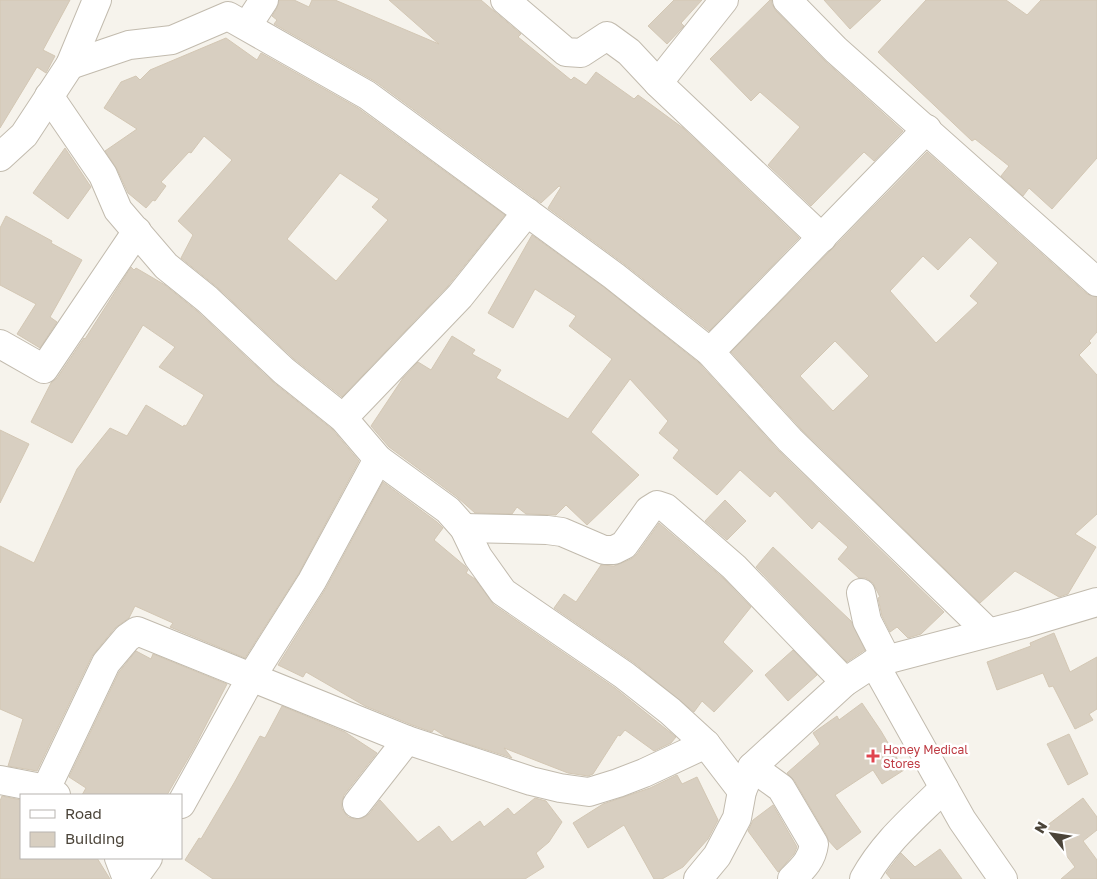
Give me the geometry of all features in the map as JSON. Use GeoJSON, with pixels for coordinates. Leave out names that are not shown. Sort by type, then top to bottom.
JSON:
{"type":"FeatureCollection","features":[{"type":"Feature","properties":{"kind":"street"},"geometry":{"type":"LineString","coordinates":[[0,157],[24,134],[70,65],[96,0]]}},
{"type":"Feature","properties":{"kind":"street"},"geometry":{"type":"LineString","coordinates":[[247,26],[264,0]]}},
{"type":"Feature","properties":{"kind":"street"},"geometry":{"type":"LineString","coordinates":[[505,0],[566,52],[581,53],[607,36],[629,52],[658,83],[822,238]]}},
{"type":"Feature","properties":{"kind":"street"},"geometry":{"type":"LineString","coordinates":[[658,83],[724,0]]}},
{"type":"Feature","properties":{"kind":"street"},"geometry":{"type":"LineString","coordinates":[[787,0],[836,50],[1097,282]]}},
{"type":"Feature","properties":{"kind":"street"},"geometry":{"type":"LineString","coordinates":[[70,65],[129,45],[172,40],[228,16],[367,95],[614,276],[710,352],[790,440],[988,632]]}},
{"type":"Feature","properties":{"kind":"street"},"geometry":{"type":"LineString","coordinates":[[49,96],[103,175],[118,210],[166,266],[207,299],[284,371],[343,418],[378,459],[448,510],[464,528],[478,557],[502,592],[624,675],[670,711],[747,779],[781,788],[814,844],[813,854],[808,862],[792,879]]}},
{"type":"Feature","properties":{"kind":"street"},"geometry":{"type":"LineString","coordinates":[[710,352],[927,129]]}},
{"type":"Feature","properties":{"kind":"street"},"geometry":{"type":"LineString","coordinates":[[343,418],[460,296],[527,212]]}},
{"type":"Feature","properties":{"kind":"street"},"geometry":{"type":"LineString","coordinates":[[0,344],[44,370],[136,231]]}},
{"type":"Feature","properties":{"kind":"street"},"geometry":{"type":"LineString","coordinates":[[182,802],[252,676],[312,580],[378,459]]}},
{"type":"Feature","properties":{"kind":"street"},"geometry":{"type":"LineString","coordinates":[[464,528],[554,531],[604,550],[614,550],[624,545],[649,510],[657,505],[666,508],[734,567],[846,682]]}},
{"type":"Feature","properties":{"kind":"street"},"geometry":{"type":"LineString","coordinates":[[861,593],[867,621],[881,662],[944,788],[962,820],[1003,879]]}},
{"type":"Feature","properties":{"kind":"street"},"geometry":{"type":"LineString","coordinates":[[698,879],[717,856],[738,818],[747,779],[846,682],[881,662],[1097,602]]}},
{"type":"Feature","properties":{"kind":"street"},"geometry":{"type":"LineString","coordinates":[[0,780],[51,792],[106,663],[127,638],[137,631],[407,740],[531,781],[589,792],[644,773],[706,744]]}},
{"type":"Feature","properties":{"kind":"street"},"geometry":{"type":"LineString","coordinates":[[357,804],[407,740]]}},
{"type":"Feature","properties":{"kind":"street"},"geometry":{"type":"LineString","coordinates":[[864,879],[884,847],[944,788]]}},
{"type":"Feature","properties":{"kind":"street"},"geometry":{"type":"LineString","coordinates":[[119,859],[127,879]]}},
{"type":"Feature","properties":{"kind":"street"},"geometry":{"type":"LineString","coordinates":[[133,879],[147,859]]}},
{"type":"Feature","properties":{"kind":"building"},"geometry":{"type":"Polygon","coordinates":[[[0,0],[70,0],[43,50],[55,56],[46,73],[37,67],[0,128],[0,0]]]}},
{"type":"Feature","properties":{"kind":"building"},"geometry":{"type":"Polygon","coordinates":[[[279,0],[294,0],[309,7],[312,0],[335,0],[439,44],[389,0],[481,0],[521,34],[518,37],[571,80],[574,77],[586,85],[596,72],[634,99],[638,95],[683,128],[799,238],[709,331],[624,264],[548,208],[561,187],[559,186],[541,203],[376,82],[274,24],[277,20],[272,16],[279,0]]]}},
{"type":"Feature","properties":{"kind":"building"},"geometry":{"type":"Polygon","coordinates":[[[674,0],[702,0],[681,23],[684,26],[667,44],[648,26],[674,0]]]}},
{"type":"Feature","properties":{"kind":"building"},"geometry":{"type":"Polygon","coordinates":[[[772,0],[776,11],[825,61],[903,131],[874,161],[864,152],[811,206],[768,165],[800,127],[760,92],[751,101],[710,59],[772,0]]]}},
{"type":"Feature","properties":{"kind":"building"},"geometry":{"type":"Polygon","coordinates":[[[824,0],[881,0],[850,29],[824,0]]]}},
{"type":"Feature","properties":{"kind":"building"},"geometry":{"type":"Polygon","coordinates":[[[926,0],[1006,0],[1027,15],[1041,0],[1097,0],[1097,158],[1052,209],[1029,188],[1023,196],[1001,176],[1009,166],[975,139],[972,141],[878,52],[926,0]]]}},
{"type":"Feature","properties":{"kind":"building"},"geometry":{"type":"Polygon","coordinates":[[[226,38],[257,60],[261,53],[358,108],[505,215],[448,286],[342,397],[294,359],[218,288],[181,258],[193,235],[178,221],[232,160],[204,136],[191,153],[189,152],[161,182],[166,186],[155,201],[153,200],[146,208],[128,193],[117,169],[105,151],[137,129],[104,108],[121,82],[136,76],[140,80],[150,70],[226,38]],[[340,173],[287,239],[336,281],[388,220],[372,207],[379,199],[340,173]]]}},
{"type":"Feature","properties":{"kind":"building"},"geometry":{"type":"Polygon","coordinates":[[[65,148],[91,187],[68,219],[33,193],[65,148]]]}},
{"type":"Feature","properties":{"kind":"building"},"geometry":{"type":"Polygon","coordinates":[[[927,152],[1087,294],[1097,297],[1097,332],[1089,341],[1091,343],[1079,355],[1097,375],[1097,514],[1075,534],[1096,547],[1068,594],[1059,597],[1015,571],[980,603],[801,429],[731,352],[927,152]],[[970,237],[938,270],[923,256],[890,291],[936,343],[978,303],[970,296],[998,263],[970,237]],[[835,341],[800,376],[833,411],[869,376],[835,341]]]}},
{"type":"Feature","properties":{"kind":"building"},"geometry":{"type":"Polygon","coordinates":[[[6,216],[82,260],[50,317],[57,322],[40,348],[17,334],[36,304],[0,285],[0,228],[6,216]]]}},
{"type":"Feature","properties":{"kind":"building"},"geometry":{"type":"Polygon","coordinates":[[[532,235],[605,288],[699,363],[779,451],[944,612],[921,634],[908,638],[897,627],[890,632],[882,616],[878,598],[880,597],[873,583],[866,578],[859,578],[838,559],[848,547],[819,521],[812,529],[775,491],[770,497],[740,470],[717,495],[673,458],[679,450],[659,433],[668,421],[630,379],[591,432],[639,475],[587,525],[566,505],[556,515],[526,514],[517,507],[512,514],[475,513],[457,497],[389,447],[371,426],[403,378],[418,362],[431,370],[452,336],[475,350],[472,354],[501,370],[496,378],[568,419],[612,359],[569,326],[576,316],[535,289],[513,328],[488,313],[532,235]]]}},
{"type":"Feature","properties":{"kind":"building"},"geometry":{"type":"Polygon","coordinates":[[[131,267],[165,285],[197,311],[273,382],[332,429],[359,461],[299,573],[245,658],[170,627],[173,623],[135,606],[129,618],[115,628],[92,656],[37,771],[8,766],[23,719],[0,709],[0,546],[34,563],[77,469],[110,428],[127,436],[146,405],[183,427],[184,425],[186,426],[204,395],[159,367],[175,347],[143,325],[72,443],[31,422],[51,383],[57,378],[85,339],[131,267]]]}},
{"type":"Feature","properties":{"kind":"building"},"geometry":{"type":"Polygon","coordinates":[[[0,430],[29,444],[0,503],[0,430]]]}},
{"type":"Feature","properties":{"kind":"building"},"geometry":{"type":"Polygon","coordinates":[[[383,482],[443,528],[434,540],[465,566],[468,570],[466,573],[475,579],[494,605],[615,688],[676,737],[671,743],[654,751],[625,730],[620,736],[618,735],[593,774],[588,776],[568,773],[504,748],[512,758],[446,737],[434,729],[432,732],[412,725],[365,706],[306,672],[303,677],[278,665],[326,588],[383,482]]]}},
{"type":"Feature","properties":{"kind":"building"},"geometry":{"type":"Polygon","coordinates":[[[725,500],[746,521],[727,540],[705,521],[725,500]]]}},
{"type":"Feature","properties":{"kind":"building"},"geometry":{"type":"Polygon","coordinates":[[[659,523],[723,578],[751,607],[723,642],[753,671],[714,712],[702,701],[694,712],[634,663],[554,608],[564,594],[576,602],[601,565],[614,566],[631,559],[637,554],[659,523]]]}},
{"type":"Feature","properties":{"kind":"building"},"geometry":{"type":"Polygon","coordinates":[[[773,547],[851,621],[865,650],[847,662],[756,567],[773,547]]]}},
{"type":"Feature","properties":{"kind":"building"},"geometry":{"type":"Polygon","coordinates":[[[1054,633],[1070,672],[1097,657],[1097,709],[1089,714],[1093,720],[1075,729],[1053,686],[1049,687],[1043,673],[997,690],[987,662],[1031,646],[1030,643],[1054,633]]]}},
{"type":"Feature","properties":{"kind":"building"},"geometry":{"type":"Polygon","coordinates":[[[793,650],[817,675],[788,701],[765,675],[793,650]]]}},
{"type":"Feature","properties":{"kind":"building"},"geometry":{"type":"Polygon","coordinates":[[[136,651],[151,659],[153,654],[227,684],[168,794],[83,794],[86,788],[69,777],[119,672],[136,651]]]}},
{"type":"Feature","properties":{"kind":"building"},"geometry":{"type":"Polygon","coordinates":[[[862,703],[904,770],[882,784],[873,770],[835,795],[861,832],[837,850],[828,840],[794,780],[787,773],[820,744],[813,733],[837,716],[839,720],[862,703]]]}},
{"type":"Feature","properties":{"kind":"building"},"geometry":{"type":"Polygon","coordinates":[[[282,706],[345,732],[377,753],[344,795],[342,809],[348,817],[355,819],[363,818],[369,814],[380,800],[418,842],[439,826],[452,842],[480,821],[484,827],[508,808],[514,815],[535,798],[546,801],[562,822],[549,842],[536,853],[544,867],[525,879],[213,879],[185,860],[199,838],[201,839],[260,736],[265,738],[282,706]]]}},
{"type":"Feature","properties":{"kind":"building"},"geometry":{"type":"Polygon","coordinates":[[[1069,734],[1088,774],[1068,785],[1047,744],[1069,734]]]}},
{"type":"Feature","properties":{"kind":"building"},"geometry":{"type":"Polygon","coordinates":[[[677,775],[682,784],[697,777],[718,820],[708,839],[683,867],[662,879],[654,879],[624,825],[588,848],[573,823],[603,804],[650,788],[677,775]]]}},
{"type":"Feature","properties":{"kind":"building"},"geometry":{"type":"Polygon","coordinates":[[[2,796],[20,800],[20,859],[98,859],[110,879],[0,879],[0,801],[2,796]]]}},
{"type":"Feature","properties":{"kind":"building"},"geometry":{"type":"Polygon","coordinates":[[[1083,798],[1097,817],[1097,830],[1083,841],[1097,860],[1097,879],[1061,879],[1075,867],[1045,827],[1083,798]]]}},
{"type":"Feature","properties":{"kind":"building"},"geometry":{"type":"Polygon","coordinates":[[[773,805],[797,847],[794,854],[778,872],[748,831],[753,820],[773,805]]]}},
{"type":"Feature","properties":{"kind":"building"},"geometry":{"type":"Polygon","coordinates":[[[940,849],[962,879],[891,879],[886,873],[901,853],[915,867],[940,849]]]}},
{"type":"Feature","properties":{"kind":"place","name":"Honey Medical Stores"},"geometry":{"type":"Point","coordinates":[873,756]}}]}
